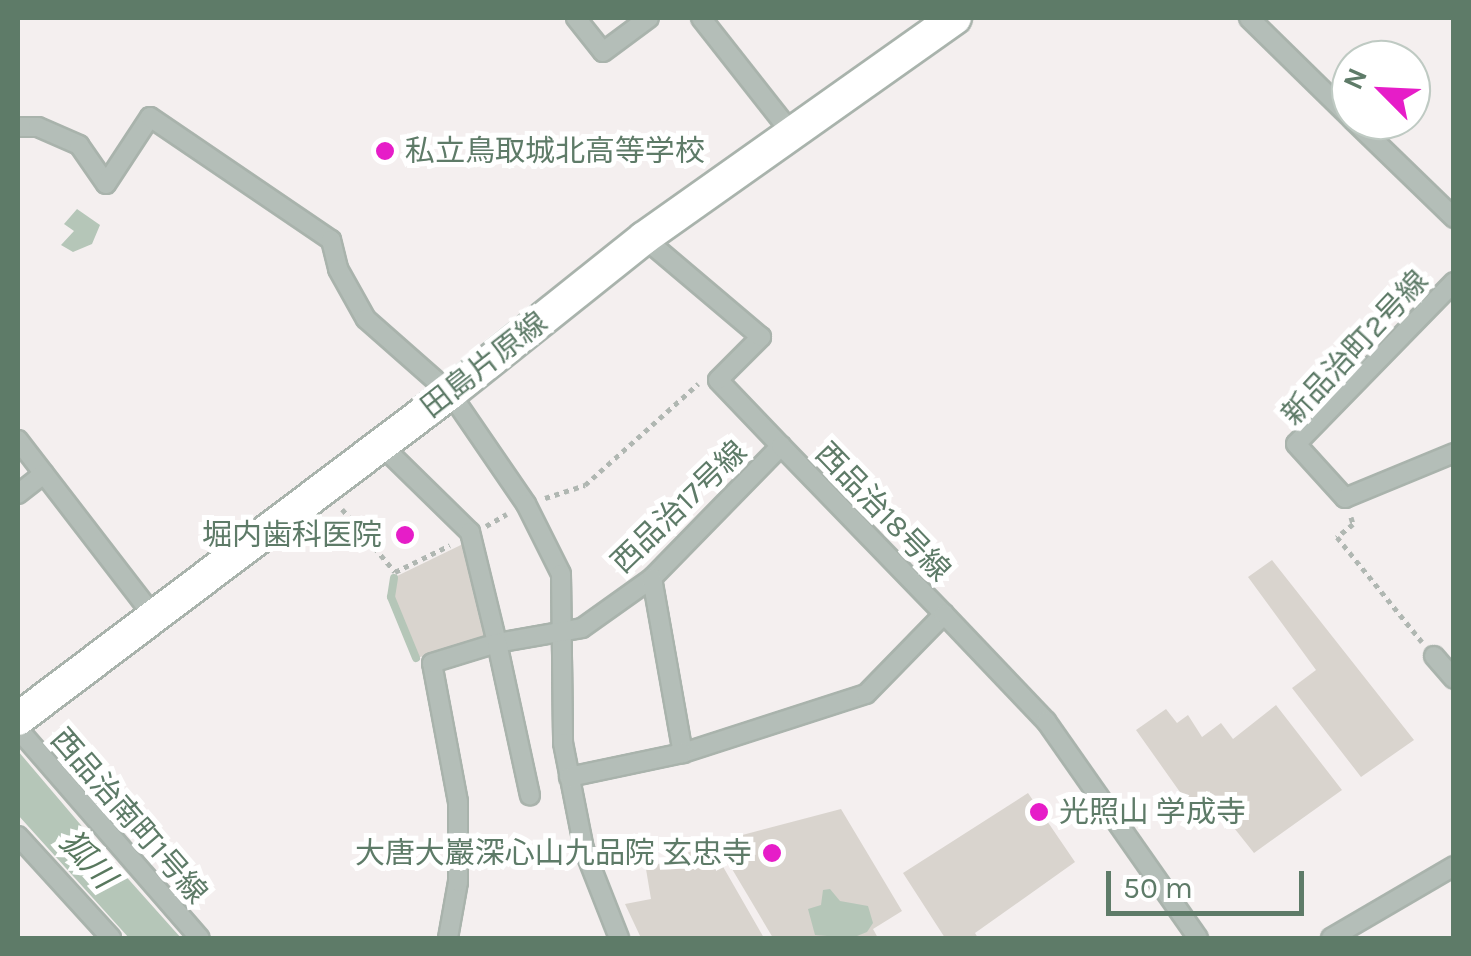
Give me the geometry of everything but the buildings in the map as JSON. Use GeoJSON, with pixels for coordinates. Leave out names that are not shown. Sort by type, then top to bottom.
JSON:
{"type":"FeatureCollection","features":[{"type":"Feature","properties":{"kind":"main road","name":"田島片原線"},"geometry":{"type":"LineString","coordinates":[[18,718],[450,393],[644,238],[955,18]]}},
{"type":"Feature","properties":{"kind":"street"},"geometry":{"type":"LineString","coordinates":[[576,18],[603,52],[650,18]]}},
{"type":"Feature","properties":{"kind":"street"},"geometry":{"type":"LineString","coordinates":[[701,18],[793,134]]}},
{"type":"Feature","properties":{"kind":"street"},"geometry":{"type":"LineString","coordinates":[[1248,18],[1331,99]]}},
{"type":"Feature","properties":{"kind":"street"},"geometry":{"type":"LineString","coordinates":[[18,127],[48,130],[79,145],[106,184],[150,117],[331,240],[338,269],[366,319],[450,393],[549,544],[566,598],[563,744],[584,849],[619,938]]}},
{"type":"Feature","properties":{"kind":"street"},"geometry":{"type":"LineString","coordinates":[[1374,140],[1454,218]]}},
{"type":"Feature","properties":{"kind":"street","name":"西品治17号線"},"geometry":{"type":"LineString","coordinates":[[448,938],[458,882],[458,802],[432,663],[497,642],[582,628],[652,578],[780,446],[718,380],[761,338],[644,238]]}},
{"type":"Feature","properties":{"kind":"street","name":"新品治町2号線"},"geometry":{"type":"LineString","coordinates":[[1345,498],[1296,444],[1454,282]]}},
{"type":"Feature","properties":{"kind":"street"},"geometry":{"type":"LineString","coordinates":[[18,440],[155,618]]}},
{"type":"Feature","properties":{"kind":"street"},"geometry":{"type":"LineString","coordinates":[[380,444],[470,532],[530,794]]}},
{"type":"Feature","properties":{"kind":"street","name":"西品治18号線"},"geometry":{"type":"LineString","coordinates":[[569,777],[683,754],[866,694],[944,614],[780,446]]}},
{"type":"Feature","properties":{"kind":"street"},"geometry":{"type":"LineString","coordinates":[[1345,498],[1454,453]]}},
{"type":"Feature","properties":{"kind":"street"},"geometry":{"type":"LineString","coordinates":[[18,494],[44,474]]}},
{"type":"Feature","properties":{"kind":"street"},"geometry":{"type":"LineString","coordinates":[[652,578],[683,754]]}},
{"type":"Feature","properties":{"kind":"street"},"geometry":{"type":"LineString","coordinates":[[944,614],[1046,721],[1198,938]]}},
{"type":"Feature","properties":{"kind":"street"},"geometry":{"type":"LineString","coordinates":[[1434,656],[1454,679]]}},
{"type":"Feature","properties":{"kind":"street","name":"西品治南町1号線"},"geometry":{"type":"LineString","coordinates":[[18,729],[200,938]]}},
{"type":"Feature","properties":{"kind":"street"},"geometry":{"type":"LineString","coordinates":[[18,836],[111,938]]}},
{"type":"Feature","properties":{"kind":"street"},"geometry":{"type":"LineString","coordinates":[[1331,938],[1454,866]]}},
{"type":"Feature","properties":{"kind":"path"},"geometry":{"type":"LineString","coordinates":[[1345,498],[1353,524],[1336,537],[1434,656]]}},
{"type":"Feature","properties":{"kind":"shaded area"},"geometry":{"type":"Polygon","coordinates":[[[465,543],[485,637],[417,658],[393,597],[397,576],[465,543]]]}},
{"type":"Feature","properties":{"kind":"shaded area"},"geometry":{"type":"Polygon","coordinates":[[[1272,560],[1414,740],[1361,777],[1292,688],[1316,670],[1248,577],[1272,560]]]}},
{"type":"Feature","properties":{"kind":"shaded area"},"geometry":{"type":"Polygon","coordinates":[[[1276,705],[1342,790],[1254,853],[1223,814],[1204,826],[1136,730],[1166,709],[1177,723],[1188,715],[1202,737],[1221,723],[1233,739],[1276,705]]]}},
{"type":"Feature","properties":{"kind":"shaded area"},"geometry":{"type":"Polygon","coordinates":[[[1028,793],[1075,862],[975,933],[978,938],[945,938],[903,873],[1028,793]]]}},
{"type":"Feature","properties":{"kind":"shaded area"},"geometry":{"type":"Polygon","coordinates":[[[841,809],[902,911],[873,929],[878,938],[773,938],[716,842],[841,809]]]}},
{"type":"Feature","properties":{"kind":"shaded area"},"geometry":{"type":"Polygon","coordinates":[[[710,844],[764,938],[641,938],[625,904],[651,899],[646,869],[710,844]]]}},
{"type":"Feature","properties":{"kind":"water"},"geometry":{"type":"Polygon","coordinates":[[[77,209],[100,225],[92,244],[73,252],[61,245],[74,231],[64,224],[77,209]]]}},
{"type":"Feature","properties":{"kind":"water","name":"狐川"},"geometry":{"type":"Polygon","coordinates":[[[18,751],[181,938],[129,938],[18,815],[18,751]]]}},
{"type":"Feature","properties":{"kind":"water"},"geometry":{"type":"Polygon","coordinates":[[[830,889],[840,901],[868,906],[873,923],[867,932],[852,938],[815,935],[808,909],[821,905],[823,890],[830,889]]]}},
{"type":"Feature","properties":{"kind":"waterway"},"geometry":{"type":"LineString","coordinates":[[394,578],[391,597],[416,658]]}},
{"type":"Feature","properties":{"kind":"place","name":"私立鳥取城北高等学校"},"geometry":{"type":"Point","coordinates":[385,151]}},
{"type":"Feature","properties":{"kind":"place","name":"堀内歯科医院"},"geometry":{"type":"Point","coordinates":[405,535]}},
{"type":"Feature","properties":{"kind":"place","name":"光照山 学成寺"},"geometry":{"type":"Point","coordinates":[1039,812]}},
{"type":"Feature","properties":{"kind":"place","name":"大唐大巖深心山九品院 玄忠寺"},"geometry":{"type":"Point","coordinates":[772,853]}}]}
